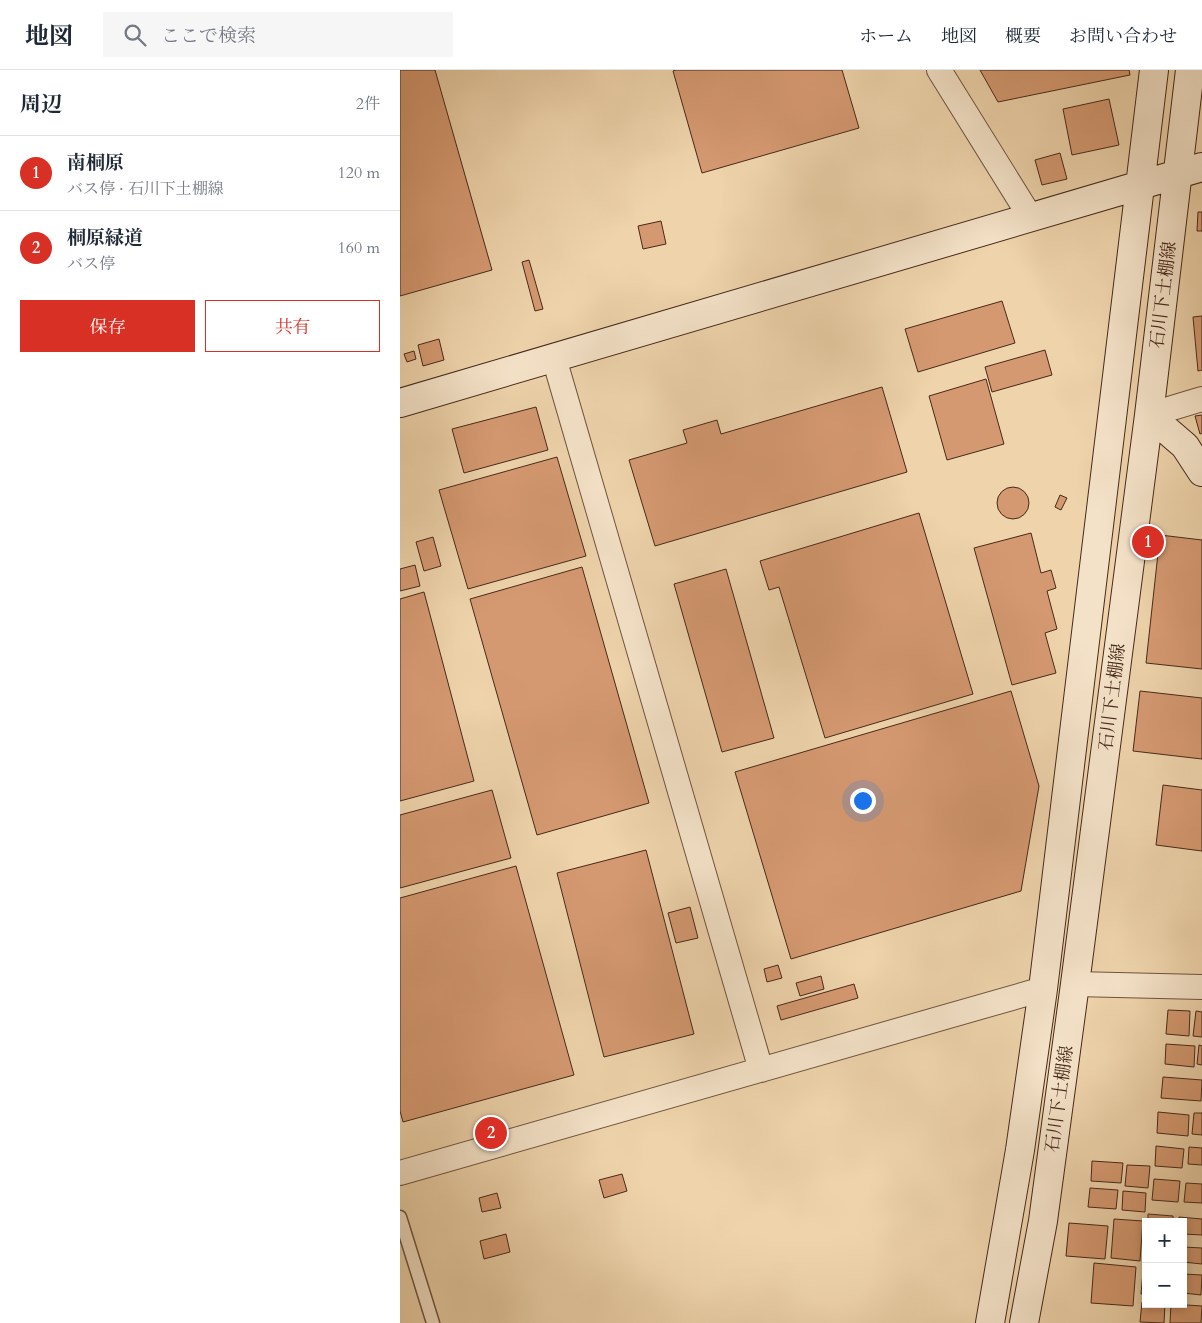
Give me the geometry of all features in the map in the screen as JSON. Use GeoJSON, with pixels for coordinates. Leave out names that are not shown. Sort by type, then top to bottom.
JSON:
{"type":"FeatureCollection","features":[{"type":"Feature","properties":{"kind":"street"},"geometry":{"type":"LineString","coordinates":[[938,70],[1031,218]]}},
{"type":"Feature","properties":{"kind":"street","name":"石川下土棚線"},"geometry":{"type":"LineString","coordinates":[[990,1323],[1020,1150],[1043,989],[1154,70]]}},
{"type":"Feature","properties":{"kind":"street","name":"石川下土棚線"},"geometry":{"type":"LineString","coordinates":[[1024,1323],[1043,1221],[1149,415],[1189,171],[1190,70]]}},
{"type":"Feature","properties":{"kind":"street"},"geometry":{"type":"LineString","coordinates":[[400,403],[1189,171]]}},
{"type":"Feature","properties":{"kind":"street"},"geometry":{"type":"LineString","coordinates":[[554,358],[761,1070]]}},
{"type":"Feature","properties":{"kind":"street"},"geometry":{"type":"LineString","coordinates":[[1149,415],[1202,399]]}},
{"type":"Feature","properties":{"kind":"street"},"geometry":{"type":"LineString","coordinates":[[1149,415],[1185,446],[1202,472]]}},
{"type":"Feature","properties":{"kind":"street"},"geometry":{"type":"LineString","coordinates":[[1075,984],[1202,987]]}},
{"type":"Feature","properties":{"kind":"street"},"geometry":{"type":"LineString","coordinates":[[400,1173],[1043,989]]}},
{"type":"Feature","properties":{"kind":"lane"},"geometry":{"type":"LineString","coordinates":[[400,1217],[433,1323]]}},
{"type":"Feature","properties":{"kind":"building"},"geometry":{"type":"Polygon","coordinates":[[[400,70],[435,70],[492,270],[400,296],[400,70]]]}},
{"type":"Feature","properties":{"kind":"building"},"geometry":{"type":"Polygon","coordinates":[[[842,70],[859,128],[702,173],[673,71],[842,70]]]}},
{"type":"Feature","properties":{"kind":"building"},"geometry":{"type":"Polygon","coordinates":[[[980,70],[1129,70],[1130,75],[998,102],[980,70]]]}},
{"type":"Feature","properties":{"kind":"building"},"geometry":{"type":"Polygon","coordinates":[[[1109,99],[1119,145],[1072,155],[1063,109],[1109,99]]]}},
{"type":"Feature","properties":{"kind":"building"},"geometry":{"type":"Polygon","coordinates":[[[1060,153],[1067,179],[1042,185],[1035,160],[1060,153]]]}},
{"type":"Feature","properties":{"kind":"building"},"geometry":{"type":"Polygon","coordinates":[[[1198,212],[1202,212],[1202,231],[1197,231],[1198,212]]]}},
{"type":"Feature","properties":{"kind":"building"},"geometry":{"type":"Polygon","coordinates":[[[661,221],[666,244],[643,249],[638,226],[661,221]]]}},
{"type":"Feature","properties":{"kind":"building"},"geometry":{"type":"Polygon","coordinates":[[[529,260],[543,309],[535,311],[522,262],[529,260]]]}},
{"type":"Feature","properties":{"kind":"building"},"geometry":{"type":"Polygon","coordinates":[[[1002,301],[1015,343],[918,372],[905,329],[1002,301]]]}},
{"type":"Feature","properties":{"kind":"building"},"geometry":{"type":"Polygon","coordinates":[[[1202,316],[1202,370],[1198,371],[1193,317],[1202,316]]]}},
{"type":"Feature","properties":{"kind":"building"},"geometry":{"type":"Polygon","coordinates":[[[439,339],[444,360],[423,366],[418,345],[439,339]]]}},
{"type":"Feature","properties":{"kind":"building"},"geometry":{"type":"Polygon","coordinates":[[[1045,350],[1052,375],[992,392],[985,367],[1045,350]]]}},
{"type":"Feature","properties":{"kind":"building"},"geometry":{"type":"Polygon","coordinates":[[[414,351],[416,359],[407,362],[404,354],[414,351]]]}},
{"type":"Feature","properties":{"kind":"building"},"geometry":{"type":"Polygon","coordinates":[[[986,379],[1004,444],[947,460],[929,396],[986,379]]]}},
{"type":"Feature","properties":{"kind":"building"},"geometry":{"type":"Polygon","coordinates":[[[882,387],[907,472],[655,546],[629,460],[687,443],[683,430],[717,420],[721,434],[882,387]]]}},
{"type":"Feature","properties":{"kind":"building"},"geometry":{"type":"Polygon","coordinates":[[[536,407],[548,450],[464,473],[452,429],[536,407]]]}},
{"type":"Feature","properties":{"kind":"building"},"geometry":{"type":"Polygon","coordinates":[[[1202,415],[1202,433],[1200,434],[1195,416],[1202,415]]]}},
{"type":"Feature","properties":{"kind":"building"},"geometry":{"type":"Polygon","coordinates":[[[557,457],[586,556],[468,589],[439,490],[557,457]]]}},
{"type":"Feature","properties":{"kind":"building"},"geometry":{"type":"Polygon","coordinates":[[[1013,487],[1019,488],[1024,492],[1028,497],[1028,509],[1024,514],[1019,518],[1013,519],[1007,518],[1002,514],[998,509],[997,503],[998,497],[1002,492],[1007,488],[1013,487]]]}},
{"type":"Feature","properties":{"kind":"building"},"geometry":{"type":"Polygon","coordinates":[[[1060,495],[1067,498],[1061,510],[1055,507],[1060,495]]]}},
{"type":"Feature","properties":{"kind":"building"},"geometry":{"type":"Polygon","coordinates":[[[919,513],[973,694],[825,738],[779,587],[769,590],[760,561],[919,513]]]}},
{"type":"Feature","properties":{"kind":"building"},"geometry":{"type":"Polygon","coordinates":[[[1031,533],[1041,573],[1051,570],[1056,588],[1047,591],[1057,629],[1045,633],[1056,673],[1012,685],[974,548],[1031,533]]]}},
{"type":"Feature","properties":{"kind":"building"},"geometry":{"type":"Polygon","coordinates":[[[1160,535],[1202,540],[1202,669],[1146,663],[1160,535]]]}},
{"type":"Feature","properties":{"kind":"building"},"geometry":{"type":"Polygon","coordinates":[[[433,537],[441,566],[424,571],[416,542],[433,537]]]}},
{"type":"Feature","properties":{"kind":"building"},"geometry":{"type":"Polygon","coordinates":[[[415,565],[420,586],[400,591],[400,569],[415,565]]]}},
{"type":"Feature","properties":{"kind":"building"},"geometry":{"type":"Polygon","coordinates":[[[582,567],[649,803],[537,835],[470,599],[582,567]]]}},
{"type":"Feature","properties":{"kind":"building"},"geometry":{"type":"Polygon","coordinates":[[[726,569],[774,738],[722,752],[674,584],[726,569]]]}},
{"type":"Feature","properties":{"kind":"building"},"geometry":{"type":"Polygon","coordinates":[[[424,592],[474,781],[400,801],[400,599],[424,592]]]}},
{"type":"Feature","properties":{"kind":"building"},"geometry":{"type":"Polygon","coordinates":[[[1011,691],[1039,786],[1021,891],[791,959],[735,772],[1011,691]]]}},
{"type":"Feature","properties":{"kind":"building"},"geometry":{"type":"Polygon","coordinates":[[[1140,691],[1202,698],[1202,759],[1133,751],[1140,691]]]}},
{"type":"Feature","properties":{"kind":"building"},"geometry":{"type":"Polygon","coordinates":[[[1163,785],[1202,790],[1202,851],[1156,845],[1163,785]]]}},
{"type":"Feature","properties":{"kind":"building"},"geometry":{"type":"Polygon","coordinates":[[[492,790],[511,858],[400,888],[400,815],[492,790]]]}},
{"type":"Feature","properties":{"kind":"building"},"geometry":{"type":"Polygon","coordinates":[[[646,850],[694,1034],[604,1057],[557,873],[646,850]]]}},
{"type":"Feature","properties":{"kind":"building"},"geometry":{"type":"Polygon","coordinates":[[[516,866],[574,1075],[403,1122],[400,1111],[400,898],[516,866]]]}},
{"type":"Feature","properties":{"kind":"building"},"geometry":{"type":"Polygon","coordinates":[[[690,907],[698,938],[676,943],[668,913],[690,907]]]}},
{"type":"Feature","properties":{"kind":"building"},"geometry":{"type":"Polygon","coordinates":[[[778,965],[782,978],[767,982],[764,969],[778,965]]]}},
{"type":"Feature","properties":{"kind":"building"},"geometry":{"type":"Polygon","coordinates":[[[821,976],[824,989],[800,996],[796,983],[821,976]]]}},
{"type":"Feature","properties":{"kind":"building"},"geometry":{"type":"Polygon","coordinates":[[[854,984],[858,998],[781,1020],[777,1006],[854,984]]]}},
{"type":"Feature","properties":{"kind":"building"},"geometry":{"type":"Polygon","coordinates":[[[1168,1010],[1190,1011],[1189,1036],[1166,1034],[1168,1010]]]}},
{"type":"Feature","properties":{"kind":"building"},"geometry":{"type":"Polygon","coordinates":[[[1196,1011],[1202,1012],[1202,1037],[1193,1036],[1196,1011]]]}},
{"type":"Feature","properties":{"kind":"building"},"geometry":{"type":"Polygon","coordinates":[[[1166,1044],[1195,1046],[1194,1067],[1165,1064],[1166,1044]]]}},
{"type":"Feature","properties":{"kind":"building"},"geometry":{"type":"Polygon","coordinates":[[[1199,1045],[1202,1046],[1202,1065],[1197,1064],[1199,1045]]]}},
{"type":"Feature","properties":{"kind":"building"},"geometry":{"type":"Polygon","coordinates":[[[1163,1077],[1202,1080],[1201,1101],[1161,1098],[1163,1077]]]}},
{"type":"Feature","properties":{"kind":"building"},"geometry":{"type":"Polygon","coordinates":[[[1158,1112],[1189,1115],[1188,1136],[1157,1133],[1158,1112]]]}},
{"type":"Feature","properties":{"kind":"building"},"geometry":{"type":"Polygon","coordinates":[[[1194,1113],[1202,1113],[1202,1135],[1192,1134],[1194,1113]]]}},
{"type":"Feature","properties":{"kind":"building"},"geometry":{"type":"Polygon","coordinates":[[[1156,1146],[1184,1149],[1182,1168],[1155,1166],[1156,1146]]]}},
{"type":"Feature","properties":{"kind":"building"},"geometry":{"type":"Polygon","coordinates":[[[1189,1147],[1202,1148],[1202,1165],[1188,1164],[1189,1147]]]}},
{"type":"Feature","properties":{"kind":"building"},"geometry":{"type":"Polygon","coordinates":[[[1092,1161],[1123,1163],[1121,1183],[1091,1181],[1092,1161]]]}},
{"type":"Feature","properties":{"kind":"building"},"geometry":{"type":"Polygon","coordinates":[[[1127,1165],[1150,1166],[1148,1188],[1125,1186],[1127,1165]]]}},
{"type":"Feature","properties":{"kind":"building"},"geometry":{"type":"Polygon","coordinates":[[[622,1174],[627,1191],[604,1198],[599,1180],[622,1174]]]}},
{"type":"Feature","properties":{"kind":"building"},"geometry":{"type":"Polygon","coordinates":[[[1154,1179],[1180,1181],[1178,1202],[1152,1200],[1154,1179]]]}},
{"type":"Feature","properties":{"kind":"building"},"geometry":{"type":"Polygon","coordinates":[[[1186,1183],[1202,1184],[1202,1203],[1184,1202],[1186,1183]]]}},
{"type":"Feature","properties":{"kind":"building"},"geometry":{"type":"Polygon","coordinates":[[[1090,1188],[1118,1190],[1116,1209],[1088,1207],[1090,1188]]]}},
{"type":"Feature","properties":{"kind":"building"},"geometry":{"type":"Polygon","coordinates":[[[1123,1191],[1146,1193],[1145,1212],[1122,1210],[1123,1191]]]}},
{"type":"Feature","properties":{"kind":"building"},"geometry":{"type":"Polygon","coordinates":[[[497,1193],[501,1208],[482,1212],[479,1198],[497,1193]]]}},
{"type":"Feature","properties":{"kind":"building"},"geometry":{"type":"Polygon","coordinates":[[[1148,1214],[1173,1216],[1173,1218],[1148,1218],[1148,1214]]]}},
{"type":"Feature","properties":{"kind":"building"},"geometry":{"type":"Polygon","coordinates":[[[1179,1217],[1202,1219],[1202,1235],[1187,1234],[1187,1218],[1179,1217]]]}},
{"type":"Feature","properties":{"kind":"building"},"geometry":{"type":"Polygon","coordinates":[[[1114,1219],[1142,1221],[1140,1261],[1111,1258],[1114,1219]]]}},
{"type":"Feature","properties":{"kind":"building"},"geometry":{"type":"Polygon","coordinates":[[[1069,1223],[1108,1226],[1105,1259],[1066,1256],[1069,1223]]]}},
{"type":"Feature","properties":{"kind":"building"},"geometry":{"type":"Polygon","coordinates":[[[506,1234],[510,1252],[484,1259],[480,1241],[506,1234]]]}},
{"type":"Feature","properties":{"kind":"building"},"geometry":{"type":"Polygon","coordinates":[[[1187,1247],[1202,1248],[1202,1264],[1187,1262],[1187,1247]]]}},
{"type":"Feature","properties":{"kind":"building"},"geometry":{"type":"Polygon","coordinates":[[[1094,1263],[1136,1267],[1133,1306],[1091,1303],[1094,1263]]]}},
{"type":"Feature","properties":{"kind":"building"},"geometry":{"type":"Polygon","coordinates":[[[1187,1274],[1202,1275],[1201,1295],[1187,1293],[1187,1274]]]}},
{"type":"Feature","properties":{"kind":"building"},"geometry":{"type":"Polygon","coordinates":[[[1142,1302],[1142,1308],[1165,1308],[1164,1323],[1140,1322],[1142,1302]]]}},
{"type":"Feature","properties":{"kind":"building"},"geometry":{"type":"Polygon","coordinates":[[[1187,1305],[1202,1306],[1201,1323],[1170,1323],[1171,1308],[1187,1308],[1187,1305]]]}},
{"type":"Feature","properties":{"kind":"place","name":"南桐原"},"geometry":{"type":"Point","coordinates":[1148,542]}},
{"type":"Feature","properties":{"kind":"place","name":"桐原緑道"},"geometry":{"type":"Point","coordinates":[491,1133]}}]}
